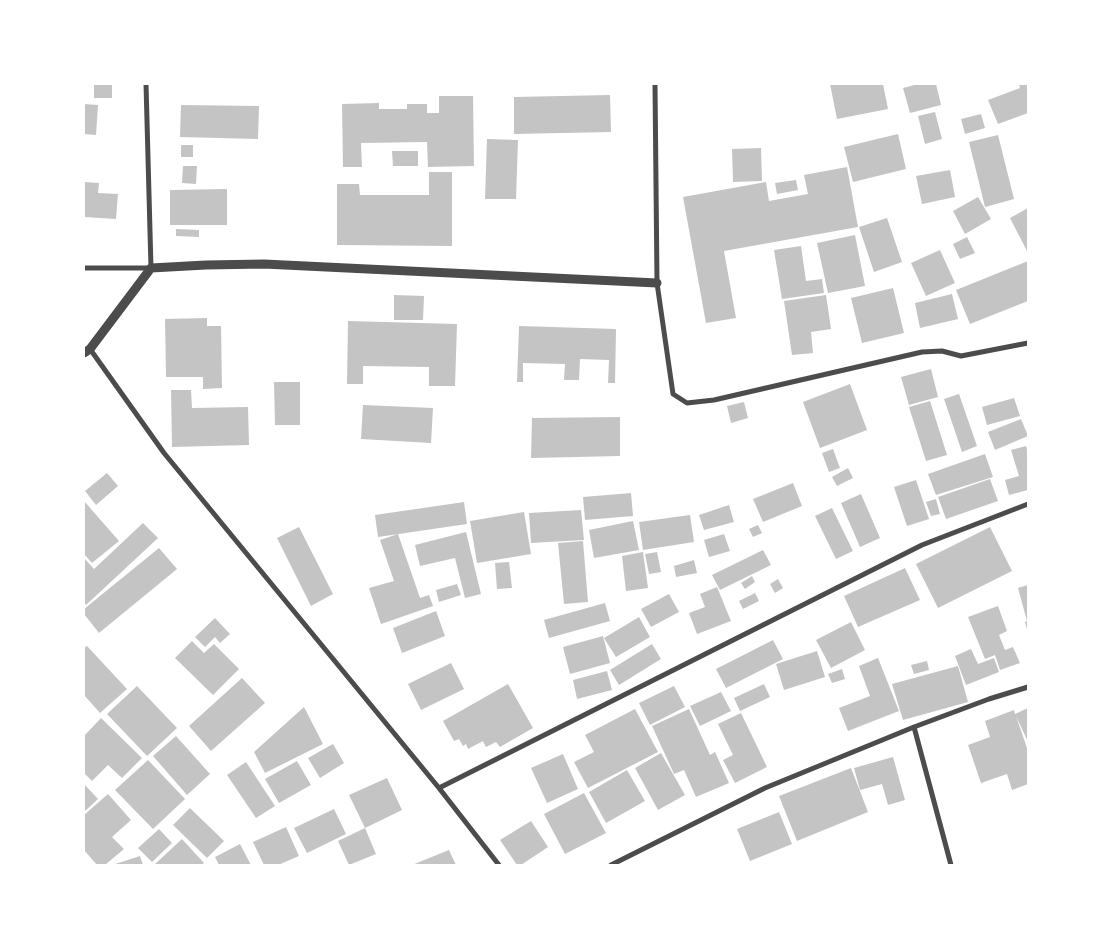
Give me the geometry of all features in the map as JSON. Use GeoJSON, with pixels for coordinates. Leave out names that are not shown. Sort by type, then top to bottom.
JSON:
{"type":"FeatureCollection","features":[{"type":"Feature","properties":{"kind":"street"},"geometry":{"type":"LineString","coordinates":[[146,84],[151,268],[87,351],[164,453],[439,788],[499,865]]}},
{"type":"Feature","properties":{"kind":"street"},"geometry":{"type":"LineString","coordinates":[[655,84],[657,283],[673,394],[687,403],[714,400],[922,352],[942,351],[961,356],[1028,343]]}},
{"type":"Feature","properties":{"kind":"street"},"geometry":{"type":"LineString","coordinates":[[84,268],[264,264],[657,283]]}},
{"type":"Feature","properties":{"kind":"street"},"geometry":{"type":"LineString","coordinates":[[439,788],[922,545],[1028,504]]}},
{"type":"Feature","properties":{"kind":"street"},"geometry":{"type":"LineString","coordinates":[[611,865],[765,788],[989,699],[1028,687]]}},
{"type":"Feature","properties":{"kind":"street"},"geometry":{"type":"LineString","coordinates":[[914,728],[951,865]]}},
{"type":"Feature","properties":{"kind":"building"},"geometry":{"type":"Polygon","coordinates":[[[830,84],[883,84],[888,109],[837,119],[830,84]]]}},
{"type":"Feature","properties":{"kind":"building"},"geometry":{"type":"Polygon","coordinates":[[[918,84],[936,84],[941,105],[910,113],[903,88],[918,84]]]}},
{"type":"Feature","properties":{"kind":"building"},"geometry":{"type":"Polygon","coordinates":[[[1019,84],[1028,84],[1028,113],[998,124],[988,100],[1020,88],[1019,84]]]}},
{"type":"Feature","properties":{"kind":"building"},"geometry":{"type":"Polygon","coordinates":[[[94,85],[112,85],[112,98],[94,98],[94,85]]]}},
{"type":"Feature","properties":{"kind":"building"},"geometry":{"type":"Polygon","coordinates":[[[610,95],[611,132],[514,134],[514,97],[610,95]]]}},
{"type":"Feature","properties":{"kind":"building"},"geometry":{"type":"Polygon","coordinates":[[[439,96],[473,96],[474,166],[428,167],[427,142],[361,143],[362,167],[343,167],[342,104],[379,103],[379,109],[407,109],[407,104],[427,104],[427,113],[439,113],[439,96]]]}},
{"type":"Feature","properties":{"kind":"building"},"geometry":{"type":"Polygon","coordinates":[[[84,104],[98,105],[96,135],[84,134],[84,104]]]}},
{"type":"Feature","properties":{"kind":"building"},"geometry":{"type":"Polygon","coordinates":[[[181,105],[259,106],[258,139],[180,137],[181,105]]]}},
{"type":"Feature","properties":{"kind":"building"},"geometry":{"type":"Polygon","coordinates":[[[935,112],[942,139],[925,144],[918,116],[935,112]]]}},
{"type":"Feature","properties":{"kind":"building"},"geometry":{"type":"Polygon","coordinates":[[[981,114],[985,128],[965,134],[961,119],[981,114]]]}},
{"type":"Feature","properties":{"kind":"building"},"geometry":{"type":"Polygon","coordinates":[[[898,134],[906,169],[853,182],[844,147],[898,134]]]}},
{"type":"Feature","properties":{"kind":"building"},"geometry":{"type":"Polygon","coordinates":[[[998,135],[1014,199],[985,207],[969,142],[998,135]]]}},
{"type":"Feature","properties":{"kind":"building"},"geometry":{"type":"Polygon","coordinates":[[[487,139],[518,140],[516,199],[485,199],[487,139]]]}},
{"type":"Feature","properties":{"kind":"building"},"geometry":{"type":"Polygon","coordinates":[[[181,145],[193,145],[193,157],[181,157],[181,145]]]}},
{"type":"Feature","properties":{"kind":"building"},"geometry":{"type":"Polygon","coordinates":[[[761,148],[762,181],[733,182],[732,149],[761,148]]]}},
{"type":"Feature","properties":{"kind":"building"},"geometry":{"type":"Polygon","coordinates":[[[392,151],[418,151],[418,166],[393,166],[392,151]]]}},
{"type":"Feature","properties":{"kind":"building"},"geometry":{"type":"Polygon","coordinates":[[[183,166],[197,166],[196,184],[182,183],[183,166]]]}},
{"type":"Feature","properties":{"kind":"building"},"geometry":{"type":"Polygon","coordinates":[[[847,167],[858,227],[724,251],[736,318],[706,323],[683,197],[766,182],[769,201],[808,194],[804,175],[847,167]]]}},
{"type":"Feature","properties":{"kind":"building"},"geometry":{"type":"Polygon","coordinates":[[[950,170],[955,197],[922,204],[916,176],[950,170]]]}},
{"type":"Feature","properties":{"kind":"building"},"geometry":{"type":"Polygon","coordinates":[[[429,172],[452,172],[452,246],[337,245],[337,184],[359,184],[360,195],[429,195],[429,172]]]}},
{"type":"Feature","properties":{"kind":"building"},"geometry":{"type":"Polygon","coordinates":[[[796,180],[798,190],[777,194],[775,183],[796,180]]]}},
{"type":"Feature","properties":{"kind":"building"},"geometry":{"type":"Polygon","coordinates":[[[84,182],[99,183],[98,193],[118,194],[116,219],[84,217],[84,182]]]}},
{"type":"Feature","properties":{"kind":"building"},"geometry":{"type":"Polygon","coordinates":[[[227,189],[227,225],[170,225],[170,190],[227,189]]]}},
{"type":"Feature","properties":{"kind":"building"},"geometry":{"type":"Polygon","coordinates":[[[978,197],[991,219],[965,234],[953,211],[978,197]]]}},
{"type":"Feature","properties":{"kind":"building"},"geometry":{"type":"Polygon","coordinates":[[[1028,208],[1028,253],[1010,218],[1028,208]]]}},
{"type":"Feature","properties":{"kind":"building"},"geometry":{"type":"Polygon","coordinates":[[[887,218],[902,262],[874,272],[859,227],[887,218]]]}},
{"type":"Feature","properties":{"kind":"building"},"geometry":{"type":"Polygon","coordinates":[[[176,229],[199,230],[199,237],[176,236],[176,229]]]}},
{"type":"Feature","properties":{"kind":"building"},"geometry":{"type":"Polygon","coordinates":[[[855,235],[865,286],[828,293],[817,243],[855,235]]]}},
{"type":"Feature","properties":{"kind":"building"},"geometry":{"type":"Polygon","coordinates":[[[967,237],[975,253],[960,259],[953,244],[967,237]]]}},
{"type":"Feature","properties":{"kind":"building"},"geometry":{"type":"Polygon","coordinates":[[[801,246],[806,281],[822,279],[824,293],[782,299],[774,250],[801,246]]]}},
{"type":"Feature","properties":{"kind":"building"},"geometry":{"type":"Polygon","coordinates":[[[940,250],[955,283],[926,296],[911,263],[940,250]]]}},
{"type":"Feature","properties":{"kind":"building"},"geometry":{"type":"Polygon","coordinates":[[[1028,261],[1028,301],[970,324],[956,290],[1028,261]]]}},
{"type":"Feature","properties":{"kind":"building"},"geometry":{"type":"Polygon","coordinates":[[[893,288],[904,333],[862,343],[851,298],[893,288]]]}},
{"type":"Feature","properties":{"kind":"building"},"geometry":{"type":"Polygon","coordinates":[[[952,294],[958,319],[920,328],[915,303],[952,294]]]}},
{"type":"Feature","properties":{"kind":"building"},"geometry":{"type":"Polygon","coordinates":[[[394,295],[424,296],[423,320],[394,320],[394,295]]]}},
{"type":"Feature","properties":{"kind":"building"},"geometry":{"type":"Polygon","coordinates":[[[826,295],[831,329],[811,332],[813,353],[792,355],[784,301],[826,295]]]}},
{"type":"Feature","properties":{"kind":"building"},"geometry":{"type":"Polygon","coordinates":[[[207,318],[207,326],[221,326],[222,388],[203,389],[203,377],[166,377],[165,319],[207,318]]]}},
{"type":"Feature","properties":{"kind":"building"},"geometry":{"type":"Polygon","coordinates":[[[348,321],[457,324],[455,386],[429,386],[429,367],[363,366],[363,384],[347,384],[348,321]]]}},
{"type":"Feature","properties":{"kind":"building"},"geometry":{"type":"Polygon","coordinates":[[[519,326],[616,329],[615,383],[608,383],[609,360],[580,359],[579,380],[564,380],[565,364],[523,363],[523,382],[517,382],[519,326]]]}},
{"type":"Feature","properties":{"kind":"building"},"geometry":{"type":"Polygon","coordinates":[[[931,369],[938,397],[909,405],[901,377],[931,369]]]}},
{"type":"Feature","properties":{"kind":"building"},"geometry":{"type":"Polygon","coordinates":[[[274,382],[300,382],[300,425],[275,425],[274,382]]]}},
{"type":"Feature","properties":{"kind":"building"},"geometry":{"type":"Polygon","coordinates":[[[850,384],[867,430],[820,448],[803,402],[850,384]]]}},
{"type":"Feature","properties":{"kind":"building"},"geometry":{"type":"Polygon","coordinates":[[[171,390],[191,390],[192,408],[248,407],[249,445],[172,447],[171,390]]]}},
{"type":"Feature","properties":{"kind":"building"},"geometry":{"type":"Polygon","coordinates":[[[959,394],[977,446],[962,452],[944,399],[959,394]]]}},
{"type":"Feature","properties":{"kind":"building"},"geometry":{"type":"Polygon","coordinates":[[[1014,398],[1020,416],[987,425],[982,407],[1014,398]]]}},
{"type":"Feature","properties":{"kind":"building"},"geometry":{"type":"Polygon","coordinates":[[[930,401],[947,455],[926,461],[909,407],[930,401]]]}},
{"type":"Feature","properties":{"kind":"building"},"geometry":{"type":"Polygon","coordinates":[[[744,402],[748,418],[731,423],[727,406],[744,402]]]}},
{"type":"Feature","properties":{"kind":"building"},"geometry":{"type":"Polygon","coordinates":[[[363,405],[433,408],[431,443],[361,439],[363,405]]]}},
{"type":"Feature","properties":{"kind":"building"},"geometry":{"type":"Polygon","coordinates":[[[620,417],[620,456],[531,458],[532,418],[620,417]]]}},
{"type":"Feature","properties":{"kind":"building"},"geometry":{"type":"Polygon","coordinates":[[[1021,419],[1028,436],[995,450],[988,432],[1021,419]]]}},
{"type":"Feature","properties":{"kind":"building"},"geometry":{"type":"Polygon","coordinates":[[[1026,446],[1028,453],[1028,490],[1009,495],[1005,480],[1019,476],[1011,450],[1026,446]]]}},
{"type":"Feature","properties":{"kind":"building"},"geometry":{"type":"Polygon","coordinates":[[[833,449],[840,468],[829,472],[822,453],[833,449]]]}},
{"type":"Feature","properties":{"kind":"building"},"geometry":{"type":"Polygon","coordinates":[[[985,454],[993,477],[936,495],[928,474],[985,454]]]}},
{"type":"Feature","properties":{"kind":"building"},"geometry":{"type":"Polygon","coordinates":[[[848,468],[853,478],[837,486],[832,477],[848,468]]]}},
{"type":"Feature","properties":{"kind":"building"},"geometry":{"type":"Polygon","coordinates":[[[107,473],[118,486],[96,505],[85,491],[107,473]]]}},
{"type":"Feature","properties":{"kind":"building"},"geometry":{"type":"Polygon","coordinates":[[[990,479],[998,501],[946,519],[938,497],[990,479]]]}},
{"type":"Feature","properties":{"kind":"building"},"geometry":{"type":"Polygon","coordinates":[[[916,480],[929,519],[907,526],[894,487],[916,480]]]}},
{"type":"Feature","properties":{"kind":"building"},"geometry":{"type":"Polygon","coordinates":[[[793,483],[802,506],[763,522],[753,499],[793,483]]]}},
{"type":"Feature","properties":{"kind":"building"},"geometry":{"type":"Polygon","coordinates":[[[631,493],[633,516],[585,520],[583,497],[631,493]]]}},
{"type":"Feature","properties":{"kind":"building"},"geometry":{"type":"Polygon","coordinates":[[[861,494],[880,538],[860,547],[841,503],[861,494]]]}},
{"type":"Feature","properties":{"kind":"building"},"geometry":{"type":"Polygon","coordinates":[[[936,499],[940,514],[931,516],[926,502],[936,499]]]}},
{"type":"Feature","properties":{"kind":"building"},"geometry":{"type":"Polygon","coordinates":[[[84,501],[119,541],[92,563],[84,554],[84,501]]]}},
{"type":"Feature","properties":{"kind":"building"},"geometry":{"type":"Polygon","coordinates":[[[464,502],[467,524],[378,537],[375,515],[464,502]]]}},
{"type":"Feature","properties":{"kind":"building"},"geometry":{"type":"Polygon","coordinates":[[[729,505],[734,522],[704,530],[699,515],[729,505]]]}},
{"type":"Feature","properties":{"kind":"building"},"geometry":{"type":"Polygon","coordinates":[[[832,508],[853,551],[836,559],[815,516],[832,508]]]}},
{"type":"Feature","properties":{"kind":"building"},"geometry":{"type":"Polygon","coordinates":[[[581,510],[584,540],[531,543],[529,513],[581,510]]]}},
{"type":"Feature","properties":{"kind":"building"},"geometry":{"type":"Polygon","coordinates":[[[524,512],[531,554],[477,563],[470,521],[524,512]]]}},
{"type":"Feature","properties":{"kind":"building"},"geometry":{"type":"Polygon","coordinates":[[[690,515],[694,542],[643,550],[639,522],[690,515]]]}},
{"type":"Feature","properties":{"kind":"building"},"geometry":{"type":"Polygon","coordinates":[[[633,521],[639,550],[594,558],[589,530],[633,521]]]}},
{"type":"Feature","properties":{"kind":"building"},"geometry":{"type":"Polygon","coordinates":[[[143,523],[158,538],[86,605],[84,602],[84,558],[94,569],[143,523]]]}},
{"type":"Feature","properties":{"kind":"building"},"geometry":{"type":"Polygon","coordinates":[[[758,525],[762,533],[753,537],[749,529],[758,525]]]}},
{"type":"Feature","properties":{"kind":"building"},"geometry":{"type":"Polygon","coordinates":[[[299,527],[333,594],[311,606],[277,538],[299,527]]]}},
{"type":"Feature","properties":{"kind":"building"},"geometry":{"type":"Polygon","coordinates":[[[990,527],[1012,571],[938,608],[916,564],[990,527]]]}},
{"type":"Feature","properties":{"kind":"building"},"geometry":{"type":"Polygon","coordinates":[[[466,532],[481,594],[465,598],[455,558],[420,566],[415,545],[466,532]]]}},
{"type":"Feature","properties":{"kind":"building"},"geometry":{"type":"Polygon","coordinates":[[[398,534],[420,598],[429,595],[433,606],[381,624],[369,588],[394,581],[380,540],[398,534]]]}},
{"type":"Feature","properties":{"kind":"building"},"geometry":{"type":"Polygon","coordinates":[[[724,534],[730,551],[709,557],[704,540],[724,534]]]}},
{"type":"Feature","properties":{"kind":"building"},"geometry":{"type":"Polygon","coordinates":[[[583,541],[588,602],[564,604],[558,543],[583,541]]]}},
{"type":"Feature","properties":{"kind":"building"},"geometry":{"type":"Polygon","coordinates":[[[159,548],[177,569],[99,633],[84,614],[84,609],[159,548]]]}},
{"type":"Feature","properties":{"kind":"building"},"geometry":{"type":"Polygon","coordinates":[[[763,550],[771,565],[720,590],[712,575],[763,550]]]}},
{"type":"Feature","properties":{"kind":"building"},"geometry":{"type":"Polygon","coordinates":[[[643,552],[648,588],[626,591],[622,556],[643,552]]]}},
{"type":"Feature","properties":{"kind":"building"},"geometry":{"type":"Polygon","coordinates":[[[657,552],[661,572],[649,574],[645,554],[657,552]]]}},
{"type":"Feature","properties":{"kind":"building"},"geometry":{"type":"Polygon","coordinates":[[[694,560],[697,573],[676,577],[674,566],[694,560]]]}},
{"type":"Feature","properties":{"kind":"building"},"geometry":{"type":"Polygon","coordinates":[[[509,562],[512,588],[497,589],[495,563],[509,562]]]}},
{"type":"Feature","properties":{"kind":"building"},"geometry":{"type":"Polygon","coordinates":[[[905,568],[920,600],[858,627],[844,596],[905,568]]]}},
{"type":"Feature","properties":{"kind":"building"},"geometry":{"type":"Polygon","coordinates":[[[752,576],[755,582],[745,589],[741,583],[752,576]]]}},
{"type":"Feature","properties":{"kind":"building"},"geometry":{"type":"Polygon","coordinates":[[[778,579],[783,588],[775,593],[770,584],[778,579]]]}},
{"type":"Feature","properties":{"kind":"building"},"geometry":{"type":"Polygon","coordinates":[[[457,584],[461,595],[439,602],[436,590],[457,584]]]}},
{"type":"Feature","properties":{"kind":"building"},"geometry":{"type":"Polygon","coordinates":[[[1028,585],[1028,633],[1025,622],[1027,621],[1018,588],[1028,585]]]}},
{"type":"Feature","properties":{"kind":"building"},"geometry":{"type":"Polygon","coordinates":[[[717,587],[731,621],[697,634],[689,613],[705,607],[700,594],[717,587]]]}},
{"type":"Feature","properties":{"kind":"building"},"geometry":{"type":"Polygon","coordinates":[[[755,593],[759,601],[743,609],[739,601],[755,593]]]}},
{"type":"Feature","properties":{"kind":"building"},"geometry":{"type":"Polygon","coordinates":[[[669,594],[679,612],[651,627],[641,609],[669,594]]]}},
{"type":"Feature","properties":{"kind":"building"},"geometry":{"type":"Polygon","coordinates":[[[605,603],[610,621],[549,638],[544,620],[605,603]]]}},
{"type":"Feature","properties":{"kind":"building"},"geometry":{"type":"Polygon","coordinates":[[[998,606],[1007,631],[999,635],[1005,650],[1013,647],[1020,663],[1000,670],[995,655],[985,659],[968,617],[998,606]]]}},
{"type":"Feature","properties":{"kind":"building"},"geometry":{"type":"Polygon","coordinates":[[[436,611],[445,636],[402,653],[393,628],[436,611]]]}},
{"type":"Feature","properties":{"kind":"building"},"geometry":{"type":"Polygon","coordinates":[[[639,617],[650,637],[616,657],[604,638],[639,617]]]}},
{"type":"Feature","properties":{"kind":"building"},"geometry":{"type":"Polygon","coordinates":[[[215,618],[230,634],[220,643],[215,637],[205,647],[195,637],[215,618]]]}},
{"type":"Feature","properties":{"kind":"building"},"geometry":{"type":"Polygon","coordinates":[[[851,622],[865,650],[831,668],[816,640],[851,622]]]}},
{"type":"Feature","properties":{"kind":"building"},"geometry":{"type":"Polygon","coordinates":[[[603,636],[610,663],[570,674],[563,647],[603,636]]]}},
{"type":"Feature","properties":{"kind":"building"},"geometry":{"type":"Polygon","coordinates":[[[773,640],[783,659],[726,688],[716,669],[773,640]]]}},
{"type":"Feature","properties":{"kind":"building"},"geometry":{"type":"Polygon","coordinates":[[[192,641],[204,653],[214,644],[239,669],[213,695],[175,658],[192,641]]]}},
{"type":"Feature","properties":{"kind":"building"},"geometry":{"type":"Polygon","coordinates":[[[652,644],[661,659],[619,685],[610,670],[652,644]]]}},
{"type":"Feature","properties":{"kind":"building"},"geometry":{"type":"Polygon","coordinates":[[[87,646],[127,689],[100,713],[84,695],[84,648],[87,646]]]}},
{"type":"Feature","properties":{"kind":"building"},"geometry":{"type":"Polygon","coordinates":[[[971,649],[978,664],[994,658],[999,672],[966,685],[955,656],[971,649]]]}},
{"type":"Feature","properties":{"kind":"building"},"geometry":{"type":"Polygon","coordinates":[[[817,651],[825,677],[784,690],[776,664],[817,651]]]}},
{"type":"Feature","properties":{"kind":"building"},"geometry":{"type":"Polygon","coordinates":[[[878,658],[899,711],[848,731],[839,708],[870,696],[859,666],[878,658]]]}},
{"type":"Feature","properties":{"kind":"building"},"geometry":{"type":"Polygon","coordinates":[[[927,661],[929,670],[914,674],[911,665],[927,661]]]}},
{"type":"Feature","properties":{"kind":"building"},"geometry":{"type":"Polygon","coordinates":[[[451,663],[464,689],[421,710],[408,684],[451,663]]]}},
{"type":"Feature","properties":{"kind":"building"},"geometry":{"type":"Polygon","coordinates":[[[958,666],[968,702],[903,720],[892,684],[958,666]]]}},
{"type":"Feature","properties":{"kind":"building"},"geometry":{"type":"Polygon","coordinates":[[[842,669],[845,679],[832,683],[828,674],[842,669]]]}},
{"type":"Feature","properties":{"kind":"building"},"geometry":{"type":"Polygon","coordinates":[[[607,671],[612,690],[577,699],[573,680],[607,671]]]}},
{"type":"Feature","properties":{"kind":"building"},"geometry":{"type":"Polygon","coordinates":[[[242,678],[265,703],[211,751],[189,726],[242,678]]]}},
{"type":"Feature","properties":{"kind":"building"},"geometry":{"type":"Polygon","coordinates":[[[508,684],[533,728],[500,747],[496,742],[486,747],[483,741],[468,749],[466,744],[463,746],[459,739],[454,741],[443,721],[508,684]]]}},
{"type":"Feature","properties":{"kind":"building"},"geometry":{"type":"Polygon","coordinates":[[[764,684],[770,697],[740,711],[734,698],[764,684]]]}},
{"type":"Feature","properties":{"kind":"building"},"geometry":{"type":"Polygon","coordinates":[[[137,686],[177,728],[147,756],[107,714],[137,686]]]}},
{"type":"Feature","properties":{"kind":"building"},"geometry":{"type":"Polygon","coordinates":[[[674,686],[685,707],[650,725],[639,703],[674,686]]]}},
{"type":"Feature","properties":{"kind":"building"},"geometry":{"type":"Polygon","coordinates":[[[721,692],[731,711],[700,726],[690,706],[721,692]]]}},
{"type":"Feature","properties":{"kind":"building"},"geometry":{"type":"Polygon","coordinates":[[[304,707],[323,744],[265,773],[254,752],[304,707]]]}},
{"type":"Feature","properties":{"kind":"building"},"geometry":{"type":"Polygon","coordinates":[[[1028,708],[1028,742],[1016,716],[1028,751],[1028,784],[1012,790],[1007,774],[981,783],[968,745],[990,737],[985,721],[1014,710],[1015,714],[1028,708]]]}},
{"type":"Feature","properties":{"kind":"building"},"geometry":{"type":"Polygon","coordinates":[[[635,709],[658,752],[588,788],[574,762],[594,752],[585,735],[635,709]]]}},
{"type":"Feature","properties":{"kind":"building"},"geometry":{"type":"Polygon","coordinates":[[[689,709],[710,755],[715,752],[729,783],[696,797],[684,770],[674,774],[652,726],[689,709]]]}},
{"type":"Feature","properties":{"kind":"building"},"geometry":{"type":"Polygon","coordinates":[[[741,713],[767,767],[735,783],[723,760],[733,755],[718,724],[741,713]]]}},
{"type":"Feature","properties":{"kind":"building"},"geometry":{"type":"Polygon","coordinates":[[[101,718],[142,758],[122,778],[108,765],[92,781],[84,773],[84,736],[101,718]]]}},
{"type":"Feature","properties":{"kind":"building"},"geometry":{"type":"Polygon","coordinates":[[[176,736],[210,774],[187,795],[153,756],[176,736]]]}},
{"type":"Feature","properties":{"kind":"building"},"geometry":{"type":"Polygon","coordinates":[[[333,744],[344,763],[320,778],[308,758],[333,744]]]}},
{"type":"Feature","properties":{"kind":"building"},"geometry":{"type":"Polygon","coordinates":[[[661,753],[685,795],[658,810],[635,768],[661,753]]]}},
{"type":"Feature","properties":{"kind":"building"},"geometry":{"type":"Polygon","coordinates":[[[563,754],[578,789],[547,803],[531,768],[563,754]]]}},
{"type":"Feature","properties":{"kind":"building"},"geometry":{"type":"Polygon","coordinates":[[[893,757],[905,800],[888,805],[882,784],[860,790],[854,768],[893,757]]]}},
{"type":"Feature","properties":{"kind":"building"},"geometry":{"type":"Polygon","coordinates":[[[148,760],[185,799],[153,829],[115,790],[148,760]]]}},
{"type":"Feature","properties":{"kind":"building"},"geometry":{"type":"Polygon","coordinates":[[[297,761],[311,785],[279,803],[265,779],[297,761]]]}},
{"type":"Feature","properties":{"kind":"building"},"geometry":{"type":"Polygon","coordinates":[[[246,762],[275,806],[256,818],[227,775],[246,762]]]}},
{"type":"Feature","properties":{"kind":"building"},"geometry":{"type":"Polygon","coordinates":[[[851,768],[868,812],[797,841],[779,796],[851,768]]]}},
{"type":"Feature","properties":{"kind":"building"},"geometry":{"type":"Polygon","coordinates":[[[627,770],[645,801],[606,823],[589,792],[627,770]]]}},
{"type":"Feature","properties":{"kind":"building"},"geometry":{"type":"Polygon","coordinates":[[[387,778],[402,810],[365,828],[349,795],[387,778]]]}},
{"type":"Feature","properties":{"kind":"building"},"geometry":{"type":"Polygon","coordinates":[[[84,784],[98,799],[84,812],[84,784]]]}},
{"type":"Feature","properties":{"kind":"building"},"geometry":{"type":"Polygon","coordinates":[[[584,793],[606,833],[565,854],[544,814],[584,793]]]}},
{"type":"Feature","properties":{"kind":"building"},"geometry":{"type":"Polygon","coordinates":[[[108,794],[131,820],[112,837],[124,849],[105,865],[97,865],[84,850],[84,815],[108,794]]]}},
{"type":"Feature","properties":{"kind":"building"},"geometry":{"type":"Polygon","coordinates":[[[190,808],[224,841],[207,858],[173,825],[190,808]]]}},
{"type":"Feature","properties":{"kind":"building"},"geometry":{"type":"Polygon","coordinates":[[[334,809],[346,834],[307,853],[294,828],[334,809]]]}},
{"type":"Feature","properties":{"kind":"building"},"geometry":{"type":"Polygon","coordinates":[[[779,812],[792,844],[750,861],[737,829],[779,812]]]}},
{"type":"Feature","properties":{"kind":"building"},"geometry":{"type":"Polygon","coordinates":[[[531,821],[548,847],[521,865],[517,865],[500,840],[531,821]]]}},
{"type":"Feature","properties":{"kind":"building"},"geometry":{"type":"Polygon","coordinates":[[[286,827],[299,856],[278,865],[264,865],[253,842],[286,827]]]}},
{"type":"Feature","properties":{"kind":"building"},"geometry":{"type":"Polygon","coordinates":[[[365,828],[376,854],[349,865],[338,841],[365,828]]]}},
{"type":"Feature","properties":{"kind":"building"},"geometry":{"type":"Polygon","coordinates":[[[159,829],[172,843],[152,862],[138,848],[159,829]]]}},
{"type":"Feature","properties":{"kind":"building"},"geometry":{"type":"Polygon","coordinates":[[[182,839],[204,863],[202,865],[154,865],[182,839]]]}},
{"type":"Feature","properties":{"kind":"building"},"geometry":{"type":"Polygon","coordinates":[[[240,844],[251,865],[219,865],[215,857],[240,844]]]}},
{"type":"Feature","properties":{"kind":"building"},"geometry":{"type":"Polygon","coordinates":[[[449,850],[456,865],[412,865],[449,850]]]}},
{"type":"Feature","properties":{"kind":"building"},"geometry":{"type":"Polygon","coordinates":[[[140,856],[143,865],[112,865],[140,856]]]}}]}
